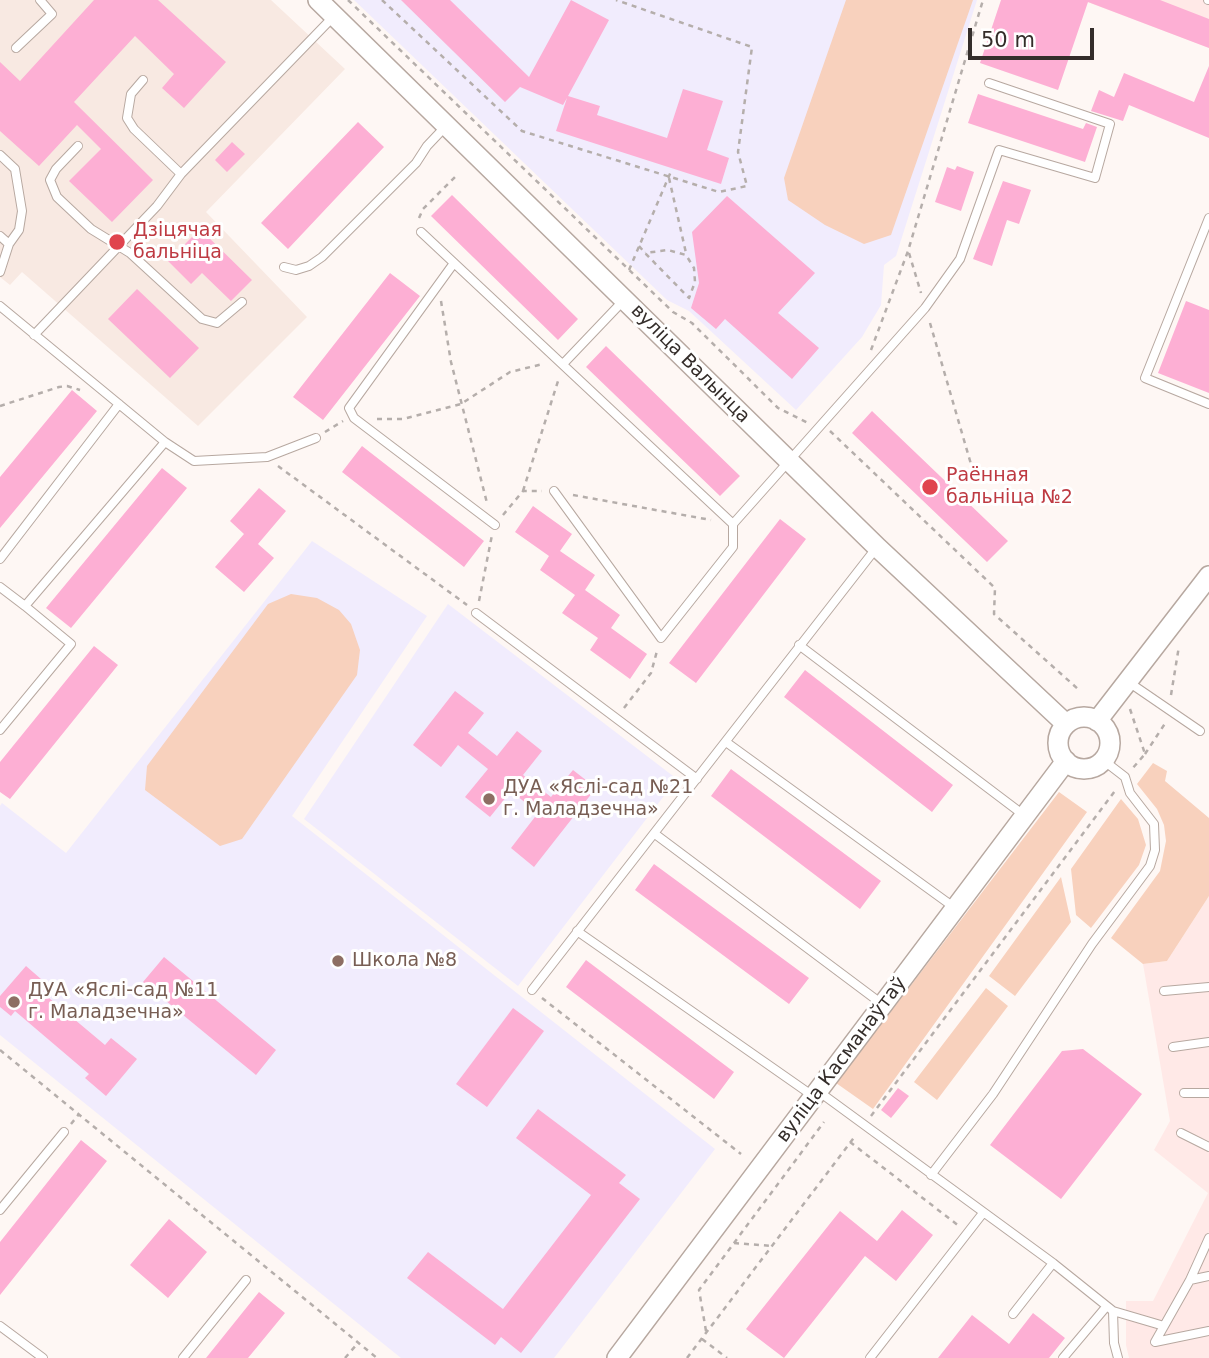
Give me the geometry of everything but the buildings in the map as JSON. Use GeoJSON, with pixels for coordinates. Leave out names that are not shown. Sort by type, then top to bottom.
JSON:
{"type":"FeatureCollection","features":[{"type":"Feature","properties":{"kind":"street","name":"вуліца Валынца"},"geometry":{"type":"LineString","coordinates":[[318,0],[877,547],[1066,724]]}},
{"type":"Feature","properties":{"kind":"street"},"geometry":{"type":"LineString","coordinates":[[1097,721],[1209,576]]}},
{"type":"Feature","properties":{"kind":"street"},"geometry":{"type":"LineString","coordinates":[[1078,718],[1097,721],[1109,738],[1110,746],[1103,760],[1088,768],[1079,768],[1066,761],[1058,743],[1066,724],[1078,718]]}},
{"type":"Feature","properties":{"kind":"street","name":"вуліца Касманаўтаў"},"geometry":{"type":"LineString","coordinates":[[617,1358],[1066,761]]}},
{"type":"Feature","properties":{"kind":"lane"},"geometry":{"type":"LineString","coordinates":[[16,48],[52,14],[40,0]]}},
{"type":"Feature","properties":{"kind":"lane"},"geometry":{"type":"LineString","coordinates":[[34,335],[157,206],[181,174],[334,16]]}},
{"type":"Feature","properties":{"kind":"lane"},"geometry":{"type":"LineString","coordinates":[[143,80],[131,94],[127,118],[134,129],[181,174]]}},
{"type":"Feature","properties":{"kind":"lane"},"geometry":{"type":"LineString","coordinates":[[554,491],[660,638],[733,547],[733,524],[818,425],[925,308],[960,259],[999,150],[1095,178],[1110,124],[989,83]]}},
{"type":"Feature","properties":{"kind":"lane"},"geometry":{"type":"LineString","coordinates":[[284,267],[296,270],[309,266],[322,257],[416,163],[445,127]]}},
{"type":"Feature","properties":{"kind":"lane"},"geometry":{"type":"LineString","coordinates":[[78,146],[56,169],[50,180],[52,189],[91,229],[118,244],[188,307],[210,323],[216,323],[242,302]]}},
{"type":"Feature","properties":{"kind":"lane"},"geometry":{"type":"LineString","coordinates":[[0,155],[15,169],[22,211],[19,230],[9,244],[0,271]]}},
{"type":"Feature","properties":{"kind":"lane"},"geometry":{"type":"LineString","coordinates":[[1209,218],[1145,377],[1209,404]]}},
{"type":"Feature","properties":{"kind":"lane"},"geometry":{"type":"LineString","coordinates":[[421,232],[733,524]]}},
{"type":"Feature","properties":{"kind":"lane"},"geometry":{"type":"LineString","coordinates":[[0,236],[9,244]]}},
{"type":"Feature","properties":{"kind":"lane"},"geometry":{"type":"LineString","coordinates":[[454,263],[349,403],[354,418],[493,524]]}},
{"type":"Feature","properties":{"kind":"lane"},"geometry":{"type":"LineString","coordinates":[[563,364],[625,299]]}},
{"type":"Feature","properties":{"kind":"lane"},"geometry":{"type":"LineString","coordinates":[[0,306],[165,442],[194,461],[267,457],[316,438]]}},
{"type":"Feature","properties":{"kind":"lane"},"geometry":{"type":"LineString","coordinates":[[0,559],[118,404]]}},
{"type":"Feature","properties":{"kind":"lane"},"geometry":{"type":"LineString","coordinates":[[25,606],[165,442]]}},
{"type":"Feature","properties":{"kind":"lane"},"geometry":{"type":"LineString","coordinates":[[532,989],[877,547]]}},
{"type":"Feature","properties":{"kind":"lane"},"geometry":{"type":"LineString","coordinates":[[0,587],[71,644],[0,730]]}},
{"type":"Feature","properties":{"kind":"lane"},"geometry":{"type":"LineString","coordinates":[[476,612],[697,779]]}},
{"type":"Feature","properties":{"kind":"lane"},"geometry":{"type":"LineString","coordinates":[[799,645],[1025,816]]}},
{"type":"Feature","properties":{"kind":"lane"},"geometry":{"type":"LineString","coordinates":[[1127,681],[1200,731]]}},
{"type":"Feature","properties":{"kind":"lane"},"geometry":{"type":"LineString","coordinates":[[726,742],[955,908]]}},
{"type":"Feature","properties":{"kind":"lane"},"geometry":{"type":"LineString","coordinates":[[931,1175],[993,1094],[1092,944],[1150,866],[1155,850],[1154,824],[1130,793],[1125,777],[1103,760]]}},
{"type":"Feature","properties":{"kind":"lane"},"geometry":{"type":"LineString","coordinates":[[655,834],[883,1005]]}},
{"type":"Feature","properties":{"kind":"lane"},"geometry":{"type":"LineString","coordinates":[[578,931],[864,1125],[1053,1262],[1110,1309],[1164,1326]]}},
{"type":"Feature","properties":{"kind":"lane"},"geometry":{"type":"LineString","coordinates":[[1164,990],[1209,987]]}},
{"type":"Feature","properties":{"kind":"lane"},"geometry":{"type":"LineString","coordinates":[[1172,1047],[1209,1042]]}},
{"type":"Feature","properties":{"kind":"lane"},"geometry":{"type":"LineString","coordinates":[[1184,1093],[1209,1093]]}},
{"type":"Feature","properties":{"kind":"lane"},"geometry":{"type":"LineString","coordinates":[[0,1210],[64,1132]]}},
{"type":"Feature","properties":{"kind":"lane"},"geometry":{"type":"LineString","coordinates":[[1181,1133],[1209,1147]]}},
{"type":"Feature","properties":{"kind":"lane"},"geometry":{"type":"LineString","coordinates":[[870,1358],[983,1213]]}},
{"type":"Feature","properties":{"kind":"lane"},"geometry":{"type":"LineString","coordinates":[[1209,1238],[1190,1280],[1155,1342],[1209,1331]]}},
{"type":"Feature","properties":{"kind":"lane"},"geometry":{"type":"LineString","coordinates":[[1013,1314],[1053,1262]]}},
{"type":"Feature","properties":{"kind":"lane"},"geometry":{"type":"LineString","coordinates":[[1190,1280],[1209,1276]]}},
{"type":"Feature","properties":{"kind":"lane"},"geometry":{"type":"LineString","coordinates":[[183,1358],[246,1280]]}},
{"type":"Feature","properties":{"kind":"lane"},"geometry":{"type":"LineString","coordinates":[[1063,1358],[1110,1309]]}},
{"type":"Feature","properties":{"kind":"lane"},"geometry":{"type":"LineString","coordinates":[[1110,1309],[1118,1358]]}},
{"type":"Feature","properties":{"kind":"lane"},"geometry":{"type":"LineString","coordinates":[[0,1326],[43,1358]]}},
{"type":"Feature","properties":{"kind":"path"},"geometry":{"type":"LineString","coordinates":[[348,0],[673,312],[692,323],[778,408],[808,423],[825,427],[995,588],[993,614],[1078,689]]}},
{"type":"Feature","properties":{"kind":"path"},"geometry":{"type":"LineString","coordinates":[[383,0],[522,131],[719,192],[747,186],[738,152],[752,47],[616,0]]}},
{"type":"Feature","properties":{"kind":"path"},"geometry":{"type":"LineString","coordinates":[[869,354],[908,251],[984,0]]}},
{"type":"Feature","properties":{"kind":"path"},"geometry":{"type":"LineString","coordinates":[[629,270],[672,169]]}},
{"type":"Feature","properties":{"kind":"path"},"geometry":{"type":"LineString","coordinates":[[421,232],[419,219],[423,209],[457,175]]}},
{"type":"Feature","properties":{"kind":"path"},"geometry":{"type":"LineString","coordinates":[[639,246],[689,298],[695,282],[694,268],[686,255],[669,178]]}},
{"type":"Feature","properties":{"kind":"path"},"geometry":{"type":"LineString","coordinates":[[645,253],[653,249],[686,255]]}},
{"type":"Feature","properties":{"kind":"path"},"geometry":{"type":"LineString","coordinates":[[908,251],[975,478]]}},
{"type":"Feature","properties":{"kind":"path"},"geometry":{"type":"LineString","coordinates":[[438,283],[461,404],[493,524]]}},
{"type":"Feature","properties":{"kind":"path"},"geometry":{"type":"LineString","coordinates":[[316,438],[339,422],[354,418],[403,419],[461,404],[510,372],[538,364],[563,364],[523,491]]}},
{"type":"Feature","properties":{"kind":"path"},"geometry":{"type":"LineString","coordinates":[[0,406],[59,387],[67,386],[82,391]]}},
{"type":"Feature","properties":{"kind":"path"},"geometry":{"type":"LineString","coordinates":[[808,423],[816,414]]}},
{"type":"Feature","properties":{"kind":"path"},"geometry":{"type":"LineString","coordinates":[[267,457],[476,612]]}},
{"type":"Feature","properties":{"kind":"path"},"geometry":{"type":"LineString","coordinates":[[687,1358],[1145,754],[1166,722],[1180,635]]}},
{"type":"Feature","properties":{"kind":"path"},"geometry":{"type":"LineString","coordinates":[[617,718],[651,673],[660,638]]}},
{"type":"Feature","properties":{"kind":"path"},"geometry":{"type":"LineString","coordinates":[[1129,705],[1145,754]]}},
{"type":"Feature","properties":{"kind":"path"},"geometry":{"type":"LineString","coordinates":[[532,989],[741,1154]]}},
{"type":"Feature","properties":{"kind":"path"},"geometry":{"type":"LineString","coordinates":[[0,1050],[377,1358]]}},
{"type":"Feature","properties":{"kind":"path"},"geometry":{"type":"LineString","coordinates":[[706,1331],[698,1290],[824,1122]]}},
{"type":"Feature","properties":{"kind":"path"},"geometry":{"type":"LineString","coordinates":[[850,1142],[968,1233]]}},
{"type":"Feature","properties":{"kind":"path"},"geometry":{"type":"LineString","coordinates":[[734,1243],[772,1246]]}},
{"type":"Feature","properties":{"kind":"path"},"geometry":{"type":"LineString","coordinates":[[702,1339],[727,1358]]}},
{"type":"Feature","properties":{"kind":"path"},"geometry":{"type":"LineString","coordinates":[[345,1358],[358,1343]]}},
{"type":"Feature","properties":{"kind":"shaded area","name":"Дзіцячая бальніца"},"geometry":{"type":"Polygon","coordinates":[[[0,0],[271,0],[345,69],[206,212],[307,317],[198,426],[22,272],[10,285],[0,277],[0,0]]]}},
{"type":"Feature","properties":{"kind":"shaded area"},"geometry":{"type":"Polygon","coordinates":[[[354,0],[977,0],[896,256],[884,265],[881,305],[862,337],[796,410],[689,311],[667,300],[354,0]]]}},
{"type":"Feature","properties":{"kind":"shaded area"},"geometry":{"type":"Polygon","coordinates":[[[846,0],[973,0],[891,235],[864,244],[825,225],[788,200],[784,178],[846,0]]]}},
{"type":"Feature","properties":{"kind":"shaded area"},"geometry":{"type":"Polygon","coordinates":[[[1082,0],[1209,0],[1209,48],[1082,0]]]}},
{"type":"Feature","properties":{"kind":"shaded area","name":"Школа №8"},"geometry":{"type":"Polygon","coordinates":[[[312,541],[427,616],[292,816],[715,1149],[554,1358],[401,1358],[0,1035],[0,806],[2,803],[66,853],[312,541]]]}},
{"type":"Feature","properties":{"kind":"shaded area"},"geometry":{"type":"Polygon","coordinates":[[[291,594],[317,598],[339,610],[351,624],[360,650],[357,675],[242,839],[220,846],[145,790],[147,766],[268,604],[291,594]]]}},
{"type":"Feature","properties":{"kind":"shaded area","name":"ДУА «Яслі-сад №21 г. Маладзечна»"},"geometry":{"type":"Polygon","coordinates":[[[448,604],[677,779],[518,986],[304,819],[448,604]]]}},
{"type":"Feature","properties":{"kind":"shaded area"},"geometry":{"type":"Polygon","coordinates":[[[1153,763],[1167,771],[1165,781],[1209,818],[1209,896],[1167,961],[1143,964],[1111,938],[1160,871],[1166,841],[1164,825],[1157,809],[1137,784],[1153,763]]]}},
{"type":"Feature","properties":{"kind":"shaded area"},"geometry":{"type":"Polygon","coordinates":[[[1059,792],[1087,812],[873,1109],[836,1083],[1059,792]]]}},
{"type":"Feature","properties":{"kind":"shaded area"},"geometry":{"type":"Polygon","coordinates":[[[1121,799],[1138,819],[1146,845],[1139,865],[1091,928],[1076,915],[1071,869],[1121,799]]]}},
{"type":"Feature","properties":{"kind":"shaded area"},"geometry":{"type":"Polygon","coordinates":[[[1061,877],[1071,922],[1015,996],[989,976],[1061,877]]]}},
{"type":"Feature","properties":{"kind":"shaded area"},"geometry":{"type":"Polygon","coordinates":[[[1209,896],[1209,1358],[1129,1358],[1126,1345],[1126,1301],[1153,1301],[1208,1193],[1154,1150],[1170,1121],[1143,964],[1167,961],[1209,896]]]}},
{"type":"Feature","properties":{"kind":"shaded area"},"geometry":{"type":"Polygon","coordinates":[[[986,988],[1008,1006],[937,1100],[914,1082],[986,988]]]}},
{"type":"Feature","properties":{"kind":"place","name":"Дзіцячая бальніца"},"geometry":{"type":"Point","coordinates":[117,242]}},
{"type":"Feature","properties":{"kind":"place","name":"Раённая бальніца №2"},"geometry":{"type":"Point","coordinates":[930,487]}},
{"type":"Feature","properties":{"kind":"place","name":"ДУА «Яслі-сад №21 г. Маладзечна»"},"geometry":{"type":"Point","coordinates":[489,799]}},
{"type":"Feature","properties":{"kind":"place","name":"Школа №8"},"geometry":{"type":"Point","coordinates":[338,961]}},
{"type":"Feature","properties":{"kind":"place","name":"ДУА «Яслі-сад №11 г. Маладзечна»"},"geometry":{"type":"Point","coordinates":[14,1002]}}]}
